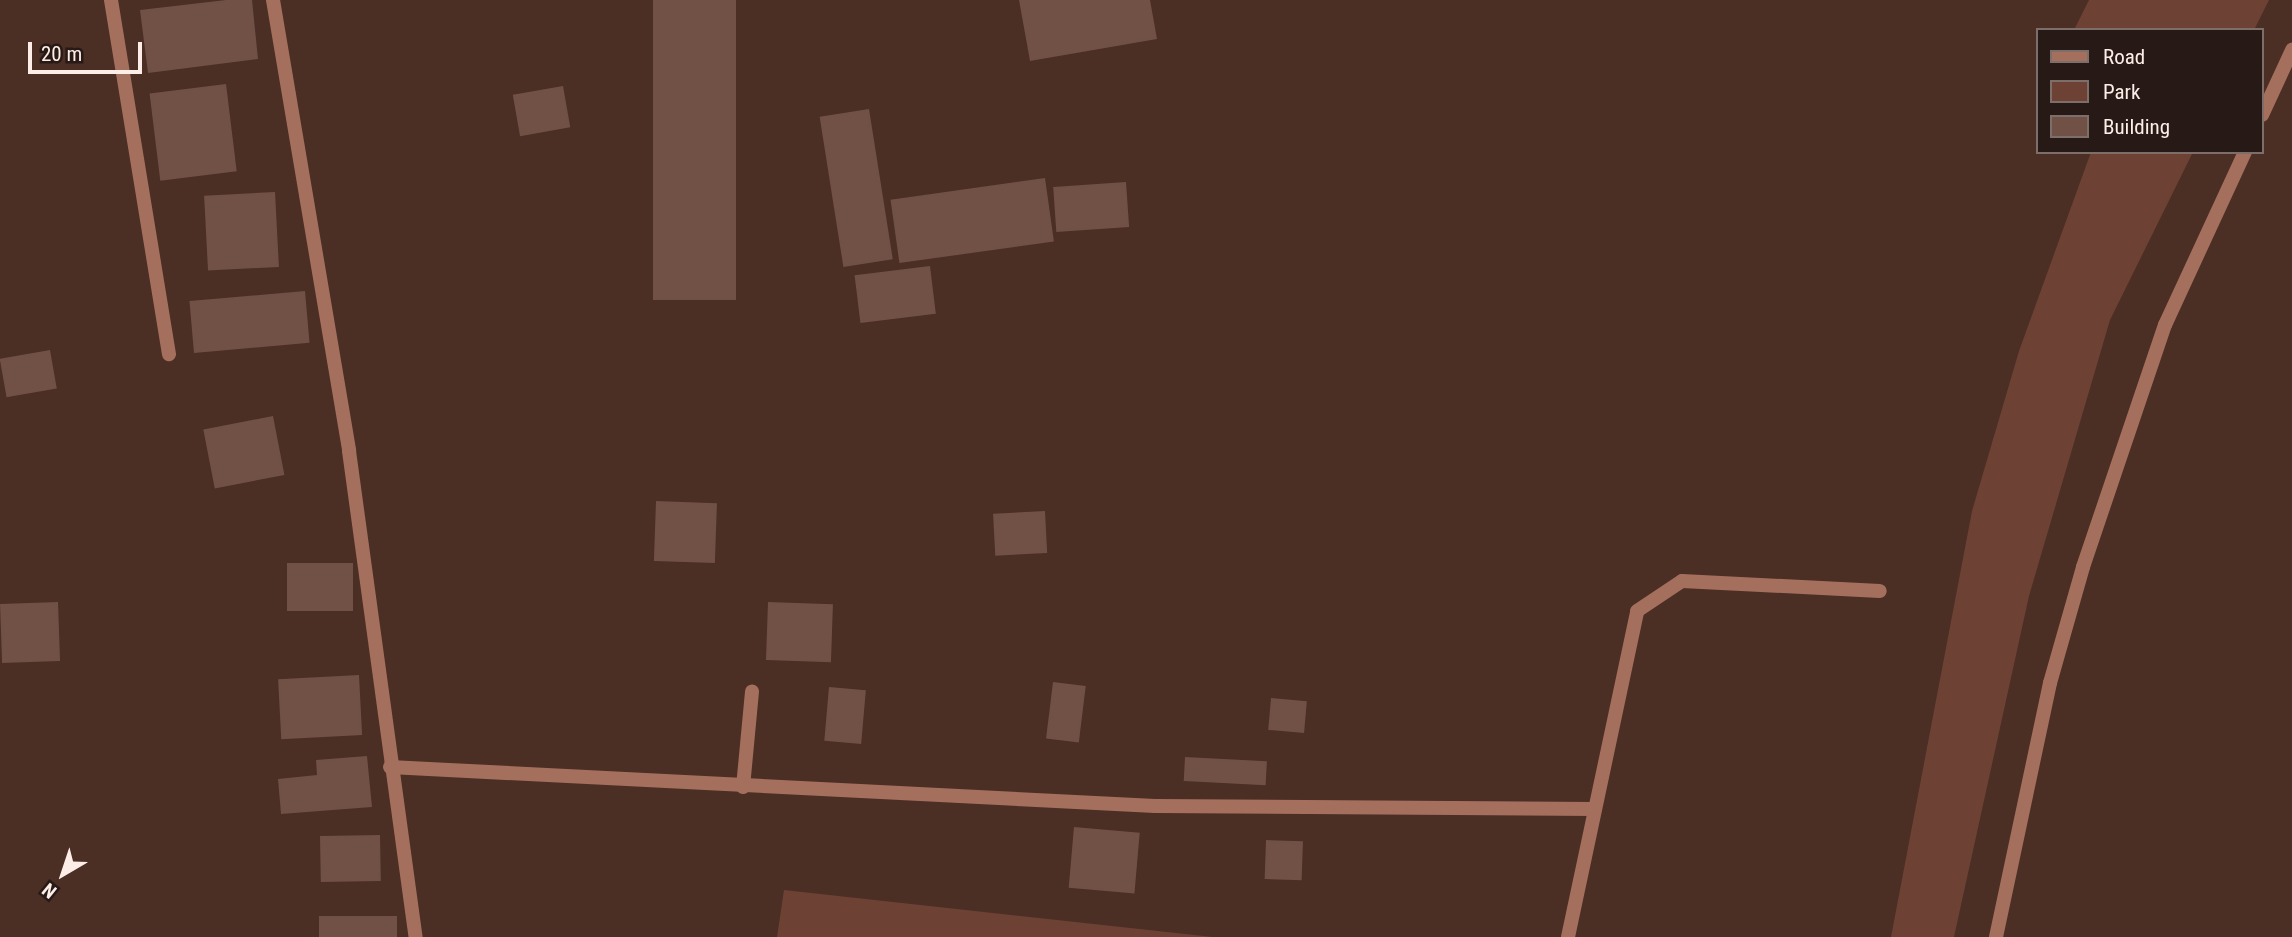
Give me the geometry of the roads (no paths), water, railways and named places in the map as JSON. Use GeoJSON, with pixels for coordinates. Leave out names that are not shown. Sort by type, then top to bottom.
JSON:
{"type":"FeatureCollection","features":[{"type":"Feature","properties":{"kind":"street"},"geometry":{"type":"LineString","coordinates":[[111,0],[169,354]]}},
{"type":"Feature","properties":{"kind":"street"},"geometry":{"type":"LineString","coordinates":[[273,0],[349,451],[390,767],[416,937]]}},
{"type":"Feature","properties":{"kind":"street"},"geometry":{"type":"LineString","coordinates":[[2264,111],[2292,50]]}},
{"type":"Feature","properties":{"kind":"street"},"geometry":{"type":"LineString","coordinates":[[1996,937],[2050,683],[2083,567],[2165,325],[2244,154]]}},
{"type":"Feature","properties":{"kind":"street"},"geometry":{"type":"LineString","coordinates":[[1568,937],[1637,611],[1682,581],[1880,592]]}},
{"type":"Feature","properties":{"kind":"street"},"geometry":{"type":"LineString","coordinates":[[743,787],[752,691]]}},
{"type":"Feature","properties":{"kind":"street"},"geometry":{"type":"LineString","coordinates":[[390,767],[1155,806],[1595,809]]}}]}
